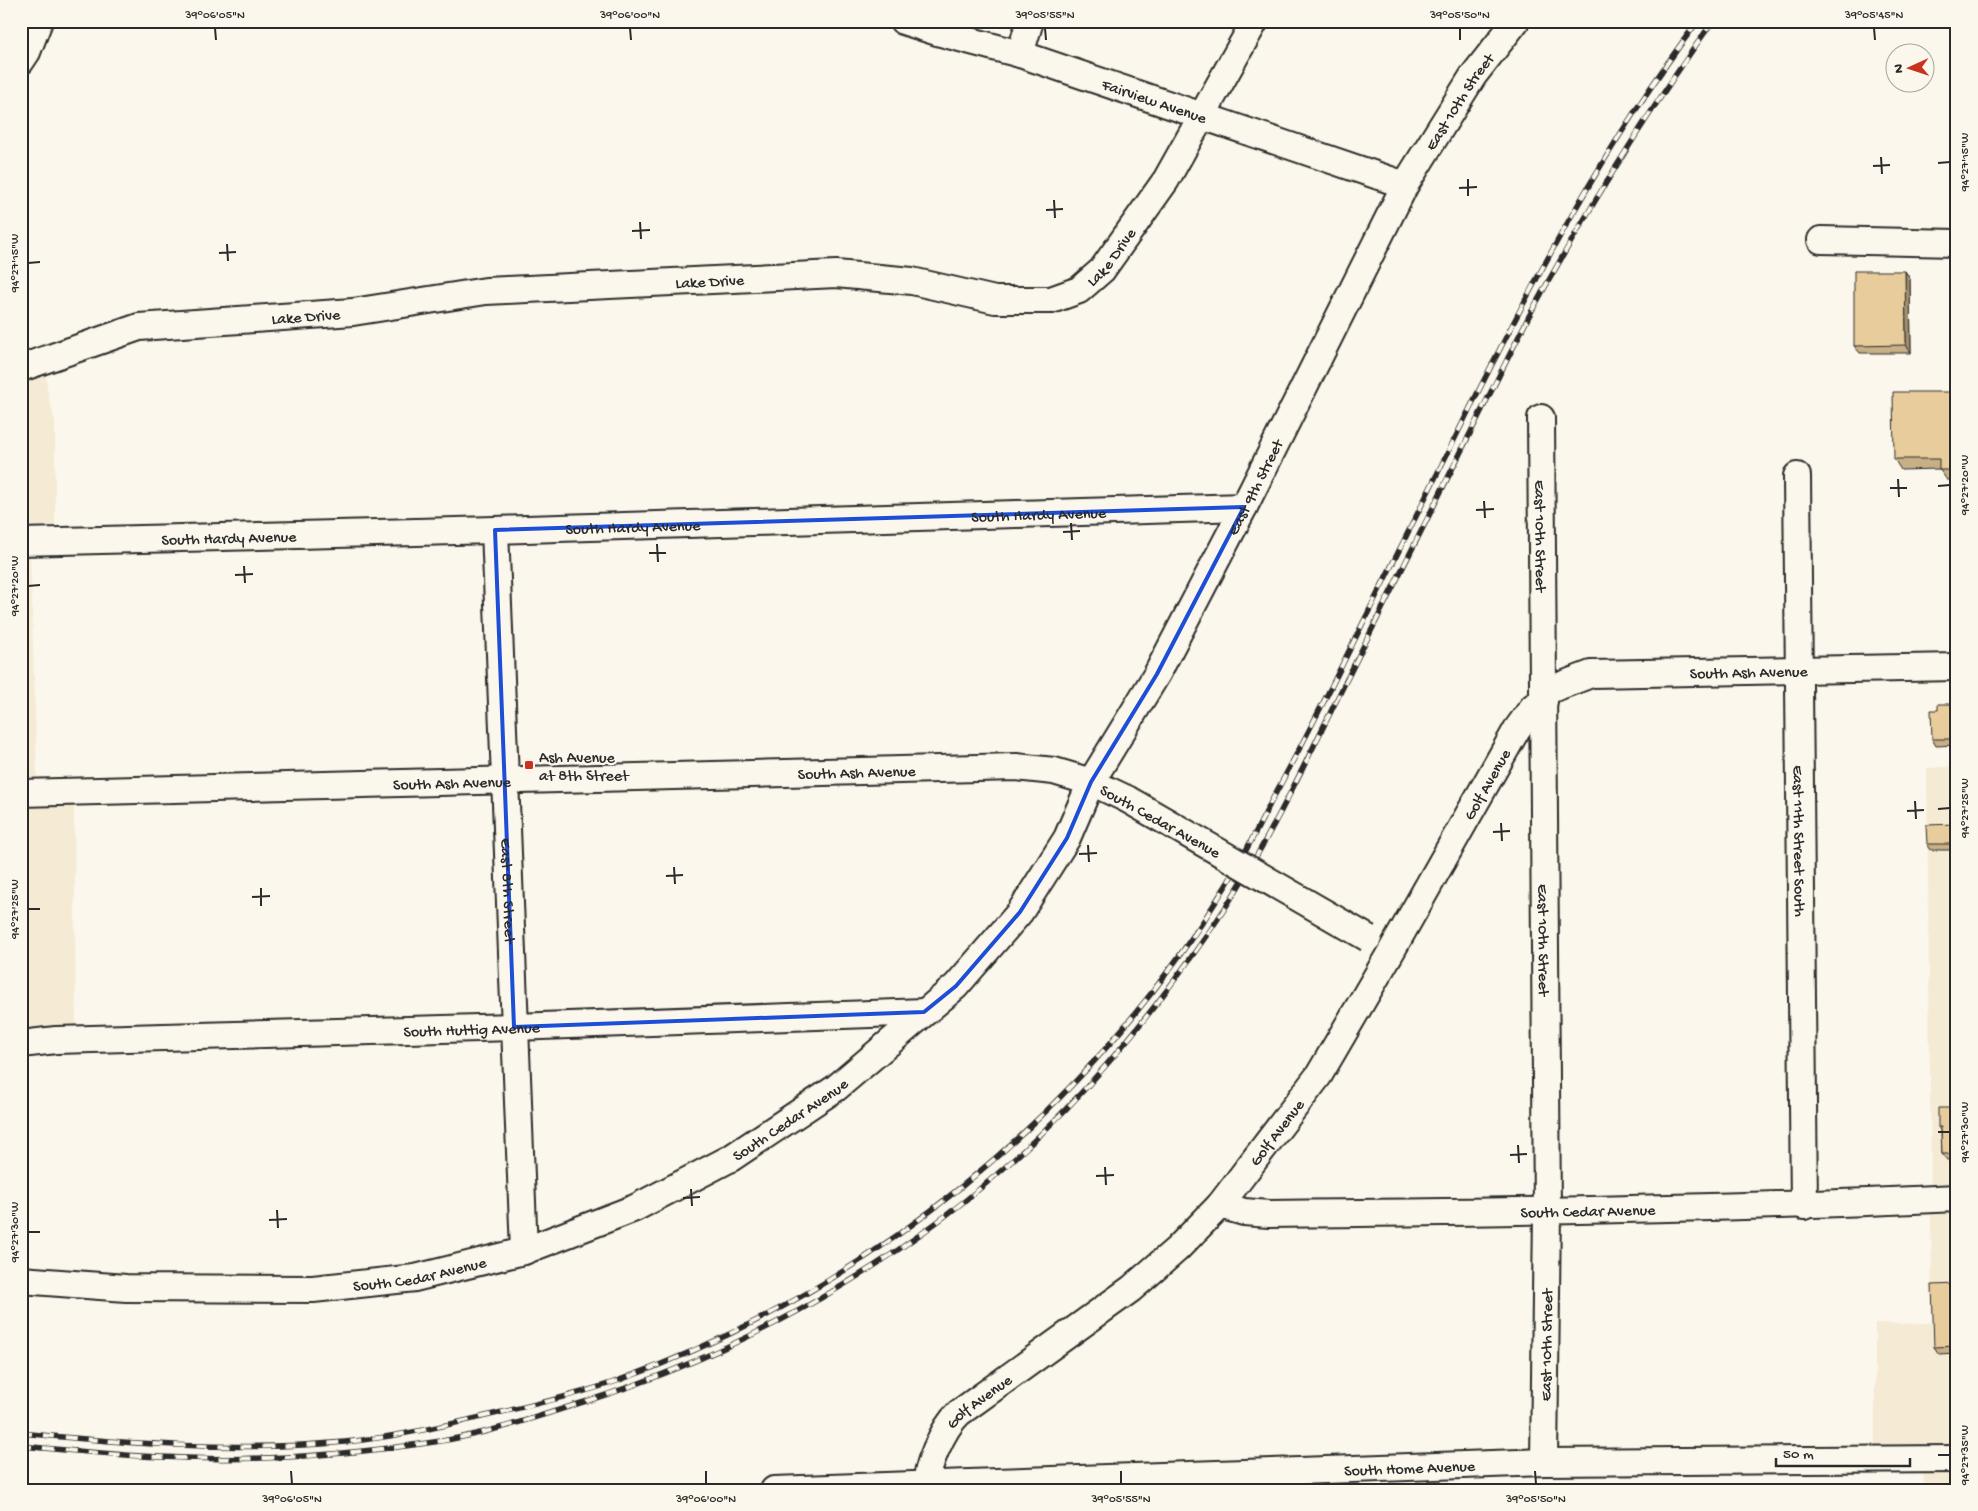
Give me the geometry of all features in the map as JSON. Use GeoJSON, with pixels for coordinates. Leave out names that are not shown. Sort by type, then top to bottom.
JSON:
{"type":"FeatureCollection","features":[{"type":"Feature","properties":{"kind":"street"},"geometry":{"type":"LineString","coordinates":[[21,61],[28,52],[39,21]]}},
{"type":"Feature","properties":{"kind":"street","name":"Fairview Avenue"},"geometry":{"type":"LineString","coordinates":[[903,21],[936,32],[1020,54],[1405,185]]}},
{"type":"Feature","properties":{"kind":"street"},"geometry":{"type":"LineString","coordinates":[[1020,54],[1030,21]]}},
{"type":"Feature","properties":{"kind":"street","name":"Lake Drive"},"geometry":{"type":"LineString","coordinates":[[21,368],[139,327],[353,312],[486,292],[836,274],[912,281],[995,300],[1051,300],[1079,290],[1102,270],[1166,180],[1255,21]]}},
{"type":"Feature","properties":{"kind":"street","name":"East 10th Street"},"geometry":{"type":"LineString","coordinates":[[1405,185],[1473,76],[1516,21]]}},
{"type":"Feature","properties":{"kind":"street","name":"East 9th Street"},"geometry":{"type":"LineString","coordinates":[[1091,782],[1157,674],[1244,507],[1405,185]]}},
{"type":"Feature","properties":{"kind":"street"},"geometry":{"type":"LineString","coordinates":[[1821,240],[1957,243]]}},
{"type":"Feature","properties":{"kind":"street","name":"East 10th Street"},"geometry":{"type":"LineString","coordinates":[[1541,418],[1547,1211],[1544,1462]]}},
{"type":"Feature","properties":{"kind":"street","name":"East 11th Street South"},"geometry":{"type":"LineString","coordinates":[[1797,476],[1804,1206]]}},
{"type":"Feature","properties":{"kind":"street","name":"South Hardy Avenue"},"geometry":{"type":"LineString","coordinates":[[21,542],[495,530],[1244,507]]}},
{"type":"Feature","properties":{"kind":"street","name":"East 8th Street"},"geometry":{"type":"LineString","coordinates":[[495,530],[524,1251]]}},
{"type":"Feature","properties":{"kind":"street","name":"South Ash Avenue"},"geometry":{"type":"LineString","coordinates":[[1544,696],[1591,674],[1957,667]]}},
{"type":"Feature","properties":{"kind":"street","name":"Golf Avenue"},"geometry":{"type":"LineString","coordinates":[[926,1487],[937,1445],[949,1422],[1131,1289],[1177,1248],[1220,1205],[1319,1075],[1517,729],[1533,707],[1544,696]]}},
{"type":"Feature","properties":{"kind":"street","name":"South Ash Avenue"},"geometry":{"type":"LineString","coordinates":[[21,792],[1016,767],[1054,771],[1091,782]]}},
{"type":"Feature","properties":{"kind":"street","name":"South Cedar Avenue"},"geometry":{"type":"LineString","coordinates":[[21,1280],[126,1288],[313,1289],[415,1278],[524,1251],[635,1208],[731,1158],[836,1088],[956,986],[1020,912],[1067,838],[1091,782],[1128,799],[1392,950]]}},
{"type":"Feature","properties":{"kind":"street","name":"South Huttig Avenue"},"geometry":{"type":"LineString","coordinates":[[21,1044],[56,1040],[514,1027],[924,1012]]}},
{"type":"Feature","properties":{"kind":"street","name":"South Cedar Avenue"},"geometry":{"type":"LineString","coordinates":[[1220,1205],[1244,1212],[1269,1214],[1804,1206],[1957,1198]]}},
{"type":"Feature","properties":{"kind":"street","name":"South Home Avenue"},"geometry":{"type":"LineString","coordinates":[[774,1490],[926,1487],[1544,1462],[1957,1459]]}},
{"type":"Feature","properties":{"kind":"highlighted area"},"geometry":{"type":"Polygon","coordinates":[[[1244,507],[1157,674],[1091,782],[1067,838],[1020,912],[956,986],[924,1012],[514,1027],[495,530],[1244,507]]]}},
{"type":"Feature","properties":{"kind":"shaded area"},"geometry":{"type":"Polygon","coordinates":[[[46,370],[47,389],[55,422],[55,526],[21,527],[21,379],[46,370]]]}},
{"type":"Feature","properties":{"kind":"shaded area"},"geometry":{"type":"Polygon","coordinates":[[[21,551],[30,551],[37,777],[21,777],[21,551]]]}},
{"type":"Feature","properties":{"kind":"shaded area"},"geometry":{"type":"Polygon","coordinates":[[[1957,766],[1957,1188],[1931,1189],[1927,768],[1957,766]]]}},
{"type":"Feature","properties":{"kind":"shaded area"},"geometry":{"type":"Polygon","coordinates":[[[74,802],[76,1029],[21,1035],[21,803],[74,802]]]}},
{"type":"Feature","properties":{"kind":"shaded area"},"geometry":{"type":"Polygon","coordinates":[[[1957,1208],[1957,1451],[1875,1449],[1875,1324],[1932,1323],[1931,1209],[1957,1208]]]}},
{"type":"Feature","properties":{"kind":"shaded area"},"geometry":{"type":"Polygon","coordinates":[[[1923,1468],[1957,1469],[1957,1490],[1924,1490],[1923,1468]]]}},
{"type":"Feature","properties":{"kind":"building"},"geometry":{"type":"Polygon","coordinates":[[[1854,271],[1905,271],[1906,345],[1854,346],[1854,271]]]}},
{"type":"Feature","properties":{"kind":"building"},"geometry":{"type":"Polygon","coordinates":[[[1893,392],[1957,392],[1957,470],[1939,470],[1939,459],[1894,459],[1893,392]]]}},
{"type":"Feature","properties":{"kind":"building"},"geometry":{"type":"Polygon","coordinates":[[[1938,704],[1957,704],[1957,739],[1932,739],[1931,710],[1938,710],[1938,704]]]}},
{"type":"Feature","properties":{"kind":"building"},"geometry":{"type":"Polygon","coordinates":[[[1957,824],[1957,844],[1927,844],[1926,825],[1957,824]]]}},
{"type":"Feature","properties":{"kind":"building"},"geometry":{"type":"Polygon","coordinates":[[[1938,1108],[1957,1108],[1957,1154],[1942,1154],[1941,1127],[1938,1127],[1938,1108]]]}},
{"type":"Feature","properties":{"kind":"building"},"geometry":{"type":"Polygon","coordinates":[[[1957,1284],[1957,1346],[1934,1347],[1932,1285],[1957,1284]]]}},
{"type":"Feature","properties":{"kind":"railway"},"geometry":{"type":"LineString","coordinates":[[21,1433],[183,1445],[304,1445],[364,1440],[403,1434],[556,1399],[614,1382],[707,1344],[797,1299],[882,1246],[963,1186],[1038,1119],[1107,1046],[1171,968],[1227,884],[1318,714],[1493,363],[1546,262],[1602,163],[1664,67],[1698,21]]}},
{"type":"Feature","properties":{"kind":"railway"},"geometry":{"type":"LineString","coordinates":[[21,1446],[103,1454],[217,1459],[342,1453],[434,1442],[472,1435],[584,1402],[650,1379],[716,1352],[780,1320],[843,1285],[903,1246],[961,1204],[1015,1158],[1086,1088],[1176,978],[1229,902],[1283,807],[1529,316],[1616,166],[1663,93],[1713,21]]}},
{"type":"Feature","properties":{"kind":"place","name":"Ash Avenue at 8th Street"},"geometry":{"type":"Point","coordinates":[529,765]}}]}
